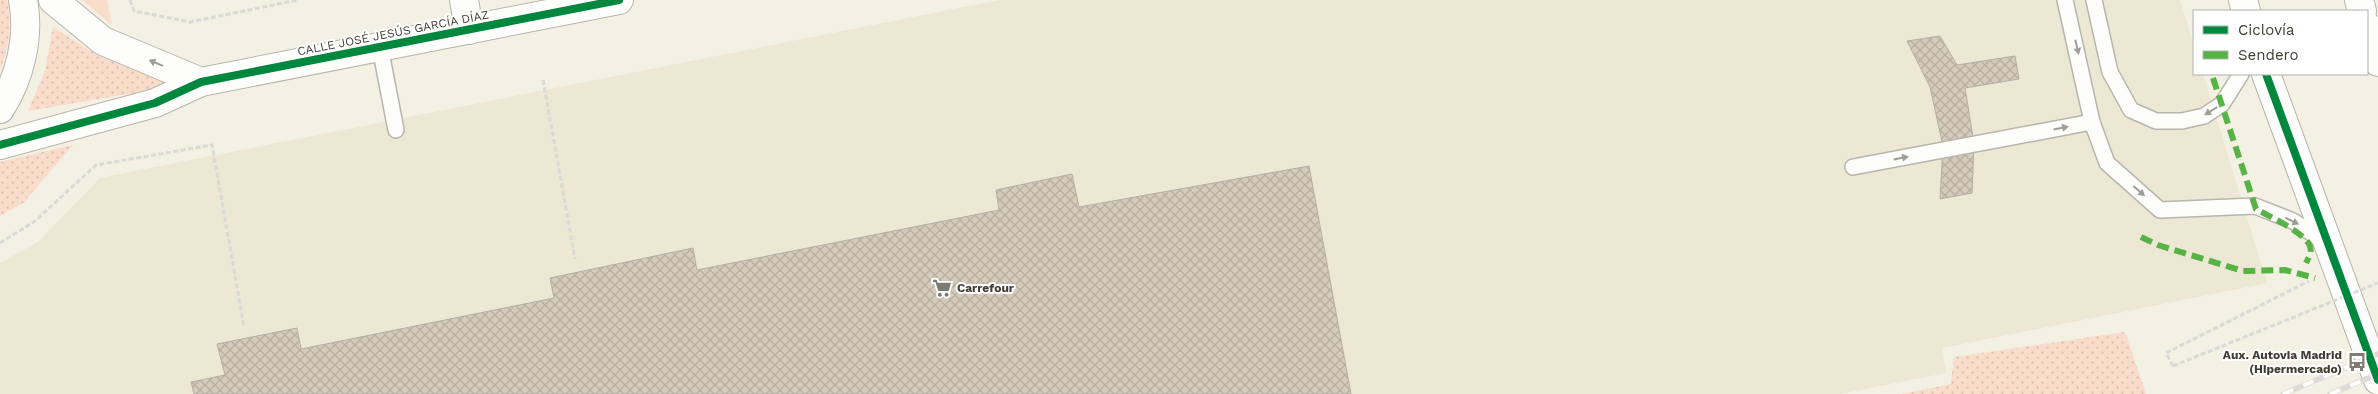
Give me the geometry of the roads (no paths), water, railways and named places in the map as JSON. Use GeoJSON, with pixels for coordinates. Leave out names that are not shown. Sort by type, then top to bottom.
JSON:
{"type":"FeatureCollection","features":[{"type":"Feature","properties":{"kind":"main road"},"geometry":{"type":"LineString","coordinates":[[0,109],[21,64],[27,17],[24,0]]}},
{"type":"Feature","properties":{"kind":"main road"},"geometry":{"type":"LineString","coordinates":[[53,0],[102,41],[201,82]]}},
{"type":"Feature","properties":{"kind":"main road"},"geometry":{"type":"LineString","coordinates":[[464,0],[469,30]]}},
{"type":"Feature","properties":{"kind":"main road","name":"CALLE JOSÉ JESÚS GARCÍA DÍAZ"},"geometry":{"type":"LineString","coordinates":[[0,145],[155,102],[201,82],[619,0]]}},
{"type":"Feature","properties":{"kind":"main road"},"geometry":{"type":"LineString","coordinates":[[2368,29],[2378,62]]}},
{"type":"Feature","properties":{"kind":"main road"},"geometry":{"type":"LineString","coordinates":[[2266,75],[2326,243],[2378,380]]}},
{"type":"Feature","properties":{"kind":"lane"},"geometry":{"type":"LineString","coordinates":[[2065,0],[2092,122],[2107,163],[2160,210],[2255,206],[2293,221],[2326,243]]}},
{"type":"Feature","properties":{"kind":"lane"},"geometry":{"type":"LineString","coordinates":[[2094,0],[2110,72],[2131,110],[2156,121],[2182,121],[2204,116],[2222,104],[2240,75]]}},
{"type":"Feature","properties":{"kind":"lane"},"geometry":{"type":"LineString","coordinates":[[380,47],[396,130]]}},
{"type":"Feature","properties":{"kind":"lane"},"geometry":{"type":"LineString","coordinates":[[1853,168],[2092,122]]}},
{"type":"Feature","properties":{"kind":"railway"},"geometry":{"type":"LineString","coordinates":[[2283,394],[2378,354]]}},
{"type":"Feature","properties":{"kind":"railway"},"geometry":{"type":"LineString","coordinates":[[2330,394],[2378,374]]}},
{"type":"Feature","properties":{"kind":"place","name":"Carrefour"},"geometry":{"type":"Point","coordinates":[942,288]}},
{"type":"Feature","properties":{"kind":"place","name":"Aux. Autovia Madrid (Hipermercado)"},"geometry":{"type":"Point","coordinates":[2357,362]}}]}
